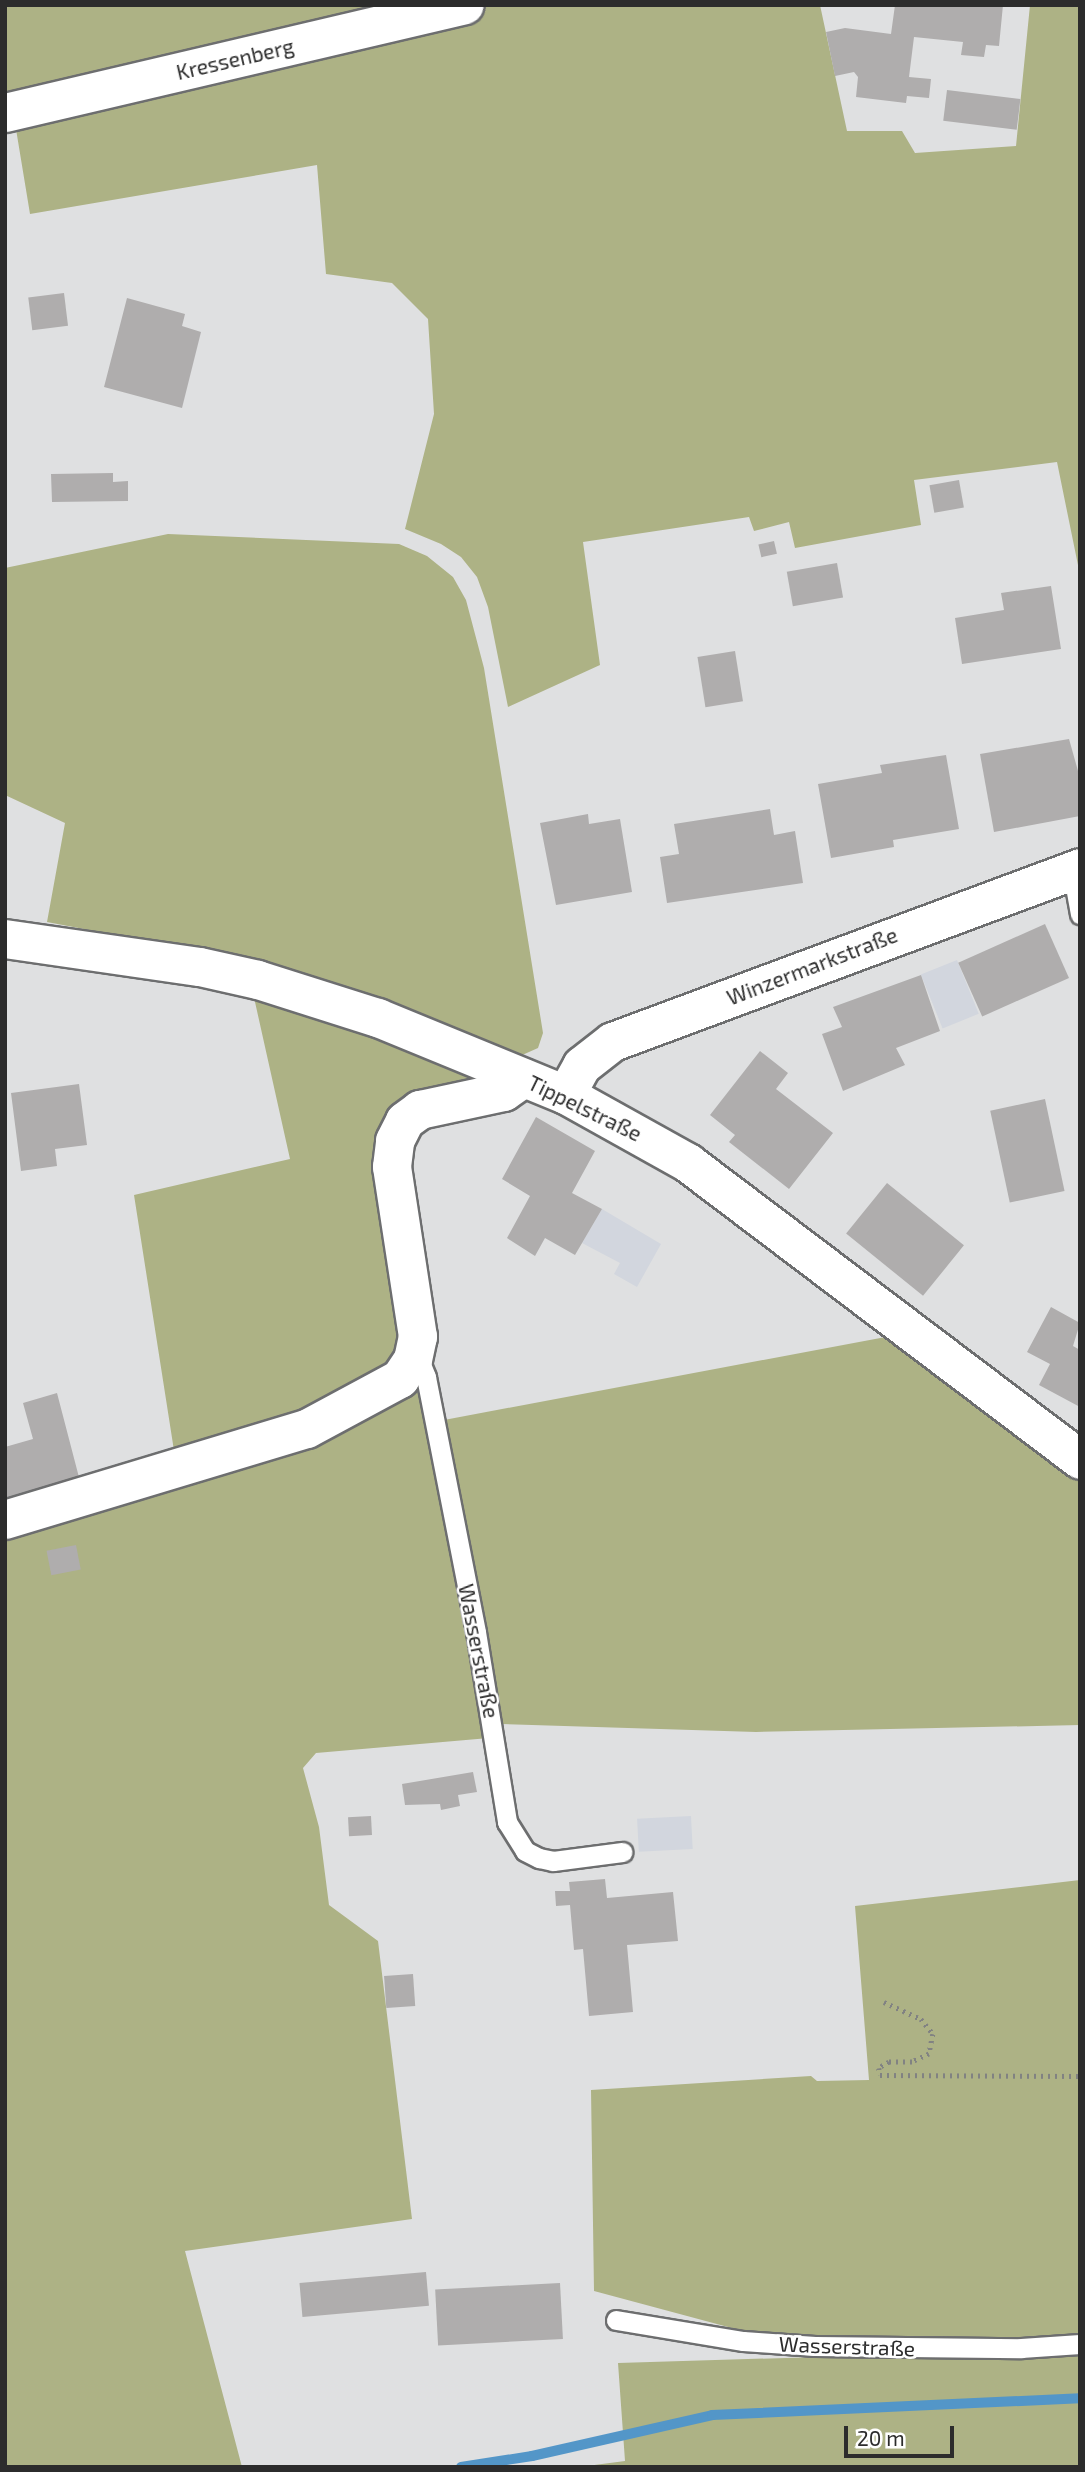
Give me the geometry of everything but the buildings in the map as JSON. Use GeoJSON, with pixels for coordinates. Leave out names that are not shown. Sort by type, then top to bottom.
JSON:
{"type":"FeatureCollection","features":[{"type":"Feature","properties":{"kind":"street","name":"Kressenberg"},"geometry":{"type":"LineString","coordinates":[[5,113],[464,5]]}},
{"type":"Feature","properties":{"kind":"street","name":"Winzermarkstraße"},"geometry":{"type":"LineString","coordinates":[[565,1095],[582,1066],[613,1042],[1076,869]]}},
{"type":"Feature","properties":{"kind":"street","name":"Tippelstraße"},"geometry":{"type":"LineString","coordinates":[[5,939],[200,967],[258,980],[378,1018],[565,1095],[688,1163],[1080,1460]]}},
{"type":"Feature","properties":{"kind":"street","name":"Wasserstraße"},"geometry":{"type":"LineString","coordinates":[[416,1351],[414,1295],[393,1167],[395,1141],[405,1121],[421,1110],[504,1092],[524,1079]]}},
{"type":"Feature","properties":{"kind":"street"},"geometry":{"type":"LineString","coordinates":[[5,1521],[307,1429],[400,1379],[416,1351]]}},
{"type":"Feature","properties":{"kind":"lane"},"geometry":{"type":"LineString","coordinates":[[1076,869],[1080,914]]}},
{"type":"Feature","properties":{"kind":"lane","name":"Wasserstraße"},"geometry":{"type":"LineString","coordinates":[[416,1351],[426,1377],[476,1632],[507,1822],[525,1850],[539,1858],[553,1861],[622,1852]]}},
{"type":"Feature","properties":{"kind":"lane","name":"Wasserstraße"},"geometry":{"type":"LineString","coordinates":[[615,2320],[743,2341],[815,2347],[1008,2348],[1080,2344]]}},
{"type":"Feature","properties":{"kind":"path"},"geometry":{"type":"LineString","coordinates":[[884,2002],[921,2019],[933,2034],[929,2054],[912,2062],[889,2062],[879,2068],[880,2075],[1080,2076]]}},
{"type":"Feature","properties":{"kind":"shaded area"},"geometry":{"type":"Polygon","coordinates":[[[957,960],[979,1014],[943,1028],[921,975],[957,960]]]}},
{"type":"Feature","properties":{"kind":"shaded area"},"geometry":{"type":"Polygon","coordinates":[[[602,1209],[661,1244],[637,1287],[614,1274],[620,1263],[582,1243],[602,1209]]]}},
{"type":"Feature","properties":{"kind":"shaded area"},"geometry":{"type":"Polygon","coordinates":[[[691,1816],[693,1849],[639,1852],[637,1819],[691,1816]]]}},
{"type":"Feature","properties":{"kind":"green space"},"geometry":{"type":"Polygon","coordinates":[[[5,5],[432,5],[5,110],[5,5]]]}},
{"type":"Feature","properties":{"kind":"green space"},"geometry":{"type":"Polygon","coordinates":[[[494,5],[820,5],[847,131],[902,131],[915,153],[1016,146],[1030,5],[1080,5],[1080,575],[1057,462],[914,480],[921,525],[795,548],[789,522],[754,531],[749,517],[583,542],[600,665],[508,707],[488,607],[477,577],[461,557],[441,544],[405,529],[434,414],[428,319],[392,283],[326,274],[317,165],[30,214],[14,117],[494,5]]]}},
{"type":"Feature","properties":{"kind":"green space"},"geometry":{"type":"Polygon","coordinates":[[[168,534],[399,544],[427,556],[453,577],[466,600],[484,668],[543,1033],[538,1048],[520,1056],[231,957],[47,922],[65,823],[5,795],[5,568],[168,534]]]}},
{"type":"Feature","properties":{"kind":"green space"},"geometry":{"type":"Polygon","coordinates":[[[253,993],[318,1012],[487,1082],[402,1109],[400,1357],[372,1386],[175,1457],[134,1195],[290,1159],[253,993]]]}},
{"type":"Feature","properties":{"kind":"green space"},"geometry":{"type":"Polygon","coordinates":[[[891,1336],[1080,1476],[1080,1725],[756,1732],[502,1724],[444,1420],[891,1336]]]}},
{"type":"Feature","properties":{"kind":"green space"},"geometry":{"type":"Polygon","coordinates":[[[418,1384],[489,1738],[316,1753],[303,1768],[319,1827],[329,1905],[378,1941],[412,2219],[185,2251],[242,2467],[5,2467],[5,1532],[418,1384]]]}},
{"type":"Feature","properties":{"kind":"green space"},"geometry":{"type":"Polygon","coordinates":[[[1080,1880],[1080,2337],[827,2339],[743,2331],[594,2291],[591,2090],[811,2076],[817,2081],[869,2080],[855,1906],[1080,1880]]]}},
{"type":"Feature","properties":{"kind":"green space"},"geometry":{"type":"Polygon","coordinates":[[[1080,2349],[1080,2467],[579,2467],[625,2461],[618,2363],[1080,2349]]]}},
{"type":"Feature","properties":{"kind":"waterway"},"geometry":{"type":"LineString","coordinates":[[461,2467],[532,2456],[712,2415],[1080,2398]]}}]}
